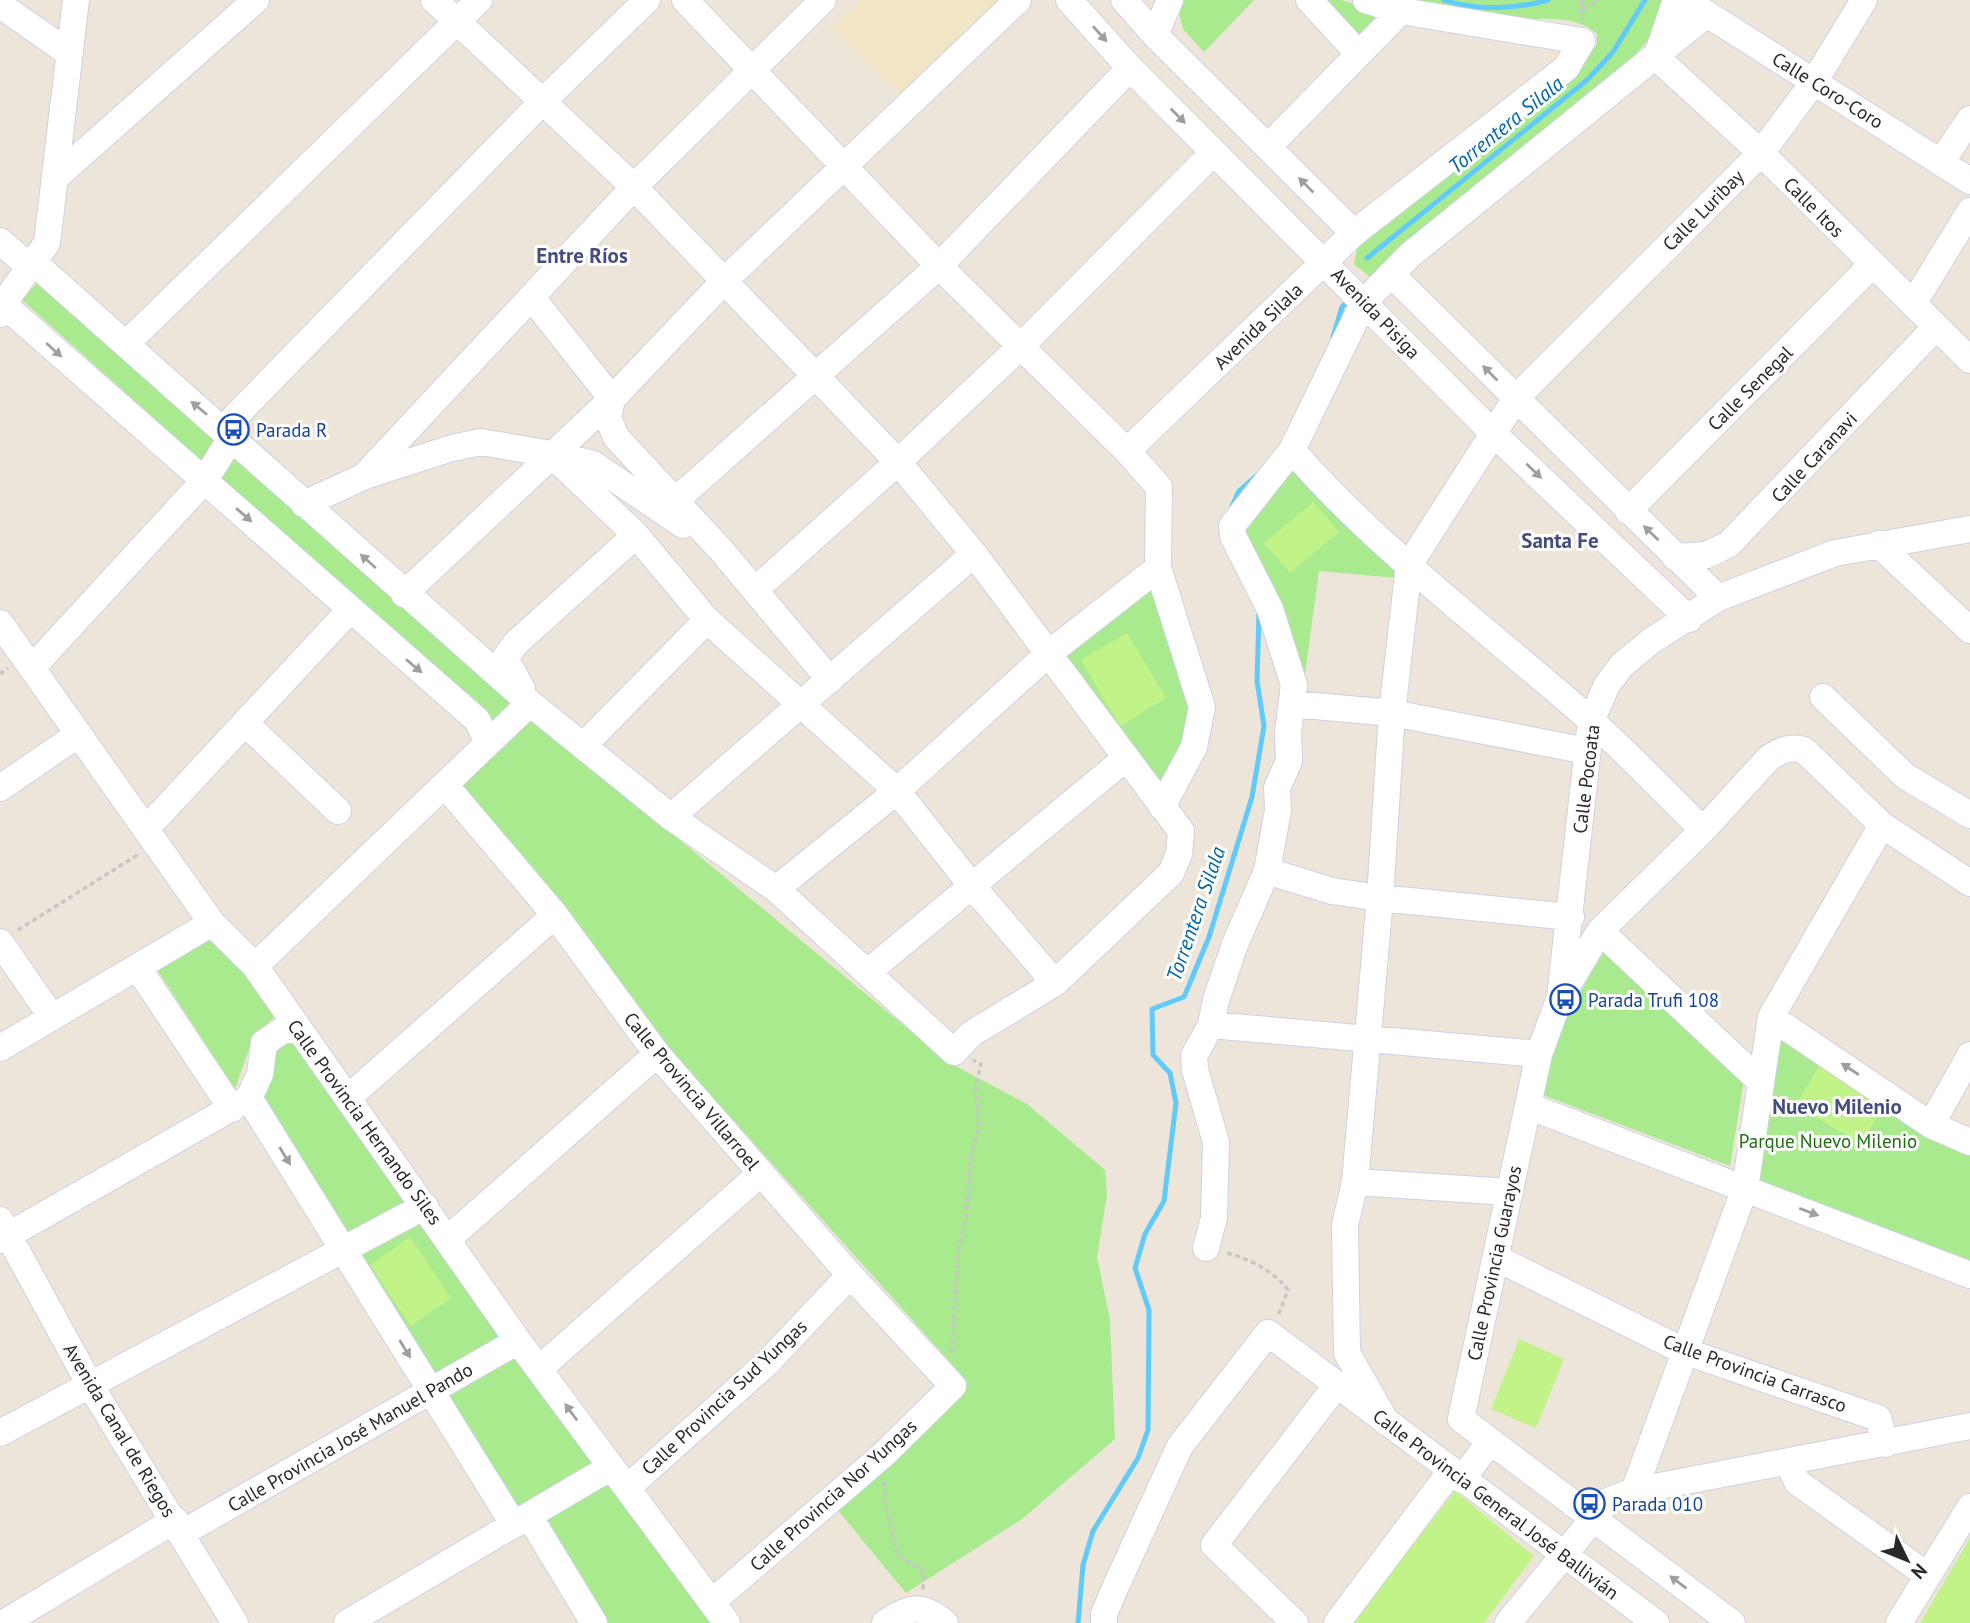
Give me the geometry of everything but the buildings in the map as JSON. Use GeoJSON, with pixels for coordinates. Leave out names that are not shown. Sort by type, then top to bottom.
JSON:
{"type":"FeatureCollection","features":[{"type":"Feature","properties":{"kind":"street"},"geometry":{"type":"LineString","coordinates":[[76,0],[47,243],[36,268],[2,309],[204,481],[349,611],[477,720],[486,738],[483,748]]}},
{"type":"Feature","properties":{"kind":"street"},"geometry":{"type":"LineString","coordinates":[[55,178],[256,0]]}},
{"type":"Feature","properties":{"kind":"street"},"geometry":{"type":"LineString","coordinates":[[0,241],[126,344],[404,594],[530,703],[671,817],[776,889],[869,971],[954,1052],[971,1034],[1055,983],[1171,873],[1179,854],[1181,831],[974,554],[898,462],[634,187],[434,0]]}},
{"type":"Feature","properties":{"kind":"street"},"geometry":{"type":"LineString","coordinates":[[126,344],[479,0]]}},
{"type":"Feature","properties":{"kind":"street"},"geometry":{"type":"LineString","coordinates":[[32,668],[204,481],[228,433],[543,102],[647,0]]}},
{"type":"Feature","properties":{"kind":"street"},"geometry":{"type":"LineString","coordinates":[[685,0],[939,266],[1127,451],[1158,487],[1158,568],[1202,707],[1194,747],[1162,807]]}},
{"type":"Feature","properties":{"kind":"street"},"geometry":{"type":"LineString","coordinates":[[365,476],[533,299],[634,187],[750,69],[823,0]]}},
{"type":"Feature","properties":{"kind":"street"},"geometry":{"type":"LineString","coordinates":[[404,594],[612,399],[725,280],[1018,0]]}},
{"type":"Feature","properties":{"kind":"street","name":"Avenida Pisiga"},"geometry":{"type":"LineString","coordinates":[[1069,0],[1130,68],[1494,434],[1689,620]]}},
{"type":"Feature","properties":{"kind":"street"},"geometry":{"type":"LineString","coordinates":[[1124,0],[1155,35],[1354,233]]}},
{"type":"Feature","properties":{"kind":"street"},"geometry":{"type":"LineString","coordinates":[[1155,35],[1170,0]]}},
{"type":"Feature","properties":{"kind":"street"},"geometry":{"type":"LineString","coordinates":[[1309,0],[1359,54]]}},
{"type":"Feature","properties":{"kind":"street"},"geometry":{"type":"LineString","coordinates":[[1268,147],[1401,11],[1366,0]]}},
{"type":"Feature","properties":{"kind":"street"},"geometry":{"type":"LineString","coordinates":[[1656,57],[1675,0]]}},
{"type":"Feature","properties":{"kind":"street","name":"Calle Luribay"},"geometry":{"type":"LineString","coordinates":[[1409,565],[1516,398],[1761,153],[1814,82],[1864,0]]}},
{"type":"Feature","properties":{"kind":"street"},"geometry":{"type":"LineString","coordinates":[[0,5],[69,53]]}},
{"type":"Feature","properties":{"kind":"street"},"geometry":{"type":"LineString","coordinates":[[1206,1248],[1214,1218],[1216,1142],[1195,1070],[1194,1056],[1211,1026],[1216,1000],[1235,944],[1267,871],[1278,810],[1277,788],[1289,761],[1288,732],[1294,685],[1270,610],[1233,536],[1232,526],[1292,450],[1364,302],[1410,254],[1656,57],[1696,7]]}},
{"type":"Feature","properties":{"kind":"street","name":"Calle Coro-Coro"},"geometry":{"type":"LineString","coordinates":[[1696,7],[1970,181]]}},
{"type":"Feature","properties":{"kind":"street","name":"Avenida Silala"},"geometry":{"type":"LineString","coordinates":[[1127,451],[1354,233],[1566,68],[1582,41],[1401,11]]}},
{"type":"Feature","properties":{"kind":"street","name":"Calle Itos"},"geometry":{"type":"LineString","coordinates":[[1656,57],[1761,153],[1970,360]]}},
{"type":"Feature","properties":{"kind":"street"},"geometry":{"type":"LineString","coordinates":[[676,502],[939,266],[1130,68]]}},
{"type":"Feature","properties":{"kind":"street"},"geometry":{"type":"LineString","coordinates":[[1941,162],[1970,119]]}},
{"type":"Feature","properties":{"kind":"street"},"geometry":{"type":"LineString","coordinates":[[755,590],[898,462],[1021,346],[1214,152]]}},
{"type":"Feature","properties":{"kind":"street"},"geometry":{"type":"LineString","coordinates":[[1913,304],[1970,211]]}},
{"type":"Feature","properties":{"kind":"street","name":"Calle Senegal"},"geometry":{"type":"LineString","coordinates":[[1628,511],[1872,265]]}},
{"type":"Feature","properties":{"kind":"street"},"geometry":{"type":"LineString","coordinates":[[0,273],[36,268]]}},
{"type":"Feature","properties":{"kind":"street","name":"Avenida Pisiga"},"geometry":{"type":"LineString","coordinates":[[1391,274],[1717,598]]}},
{"type":"Feature","properties":{"kind":"street"},"geometry":{"type":"LineString","coordinates":[[533,299],[612,399]]}},
{"type":"Feature","properties":{"kind":"street","name":"Calle Caranavi"},"geometry":{"type":"LineString","coordinates":[[1675,557],[1707,555],[1729,544],[1936,327]]}},
{"type":"Feature","properties":{"kind":"street"},"geometry":{"type":"LineString","coordinates":[[612,399],[608,418],[616,437],[721,550],[830,680]]}},
{"type":"Feature","properties":{"kind":"street"},"geometry":{"type":"LineString","coordinates":[[304,504],[365,476],[452,447],[481,442],[593,464],[721,550]]}},
{"type":"Feature","properties":{"kind":"street"},"geometry":{"type":"LineString","coordinates":[[1292,450],[1318,480],[1409,565],[1591,721],[1703,830]]}},
{"type":"Feature","properties":{"kind":"street"},"geometry":{"type":"LineString","coordinates":[[551,454],[635,535],[707,620],[897,791],[972,886],[1055,983]]}},
{"type":"Feature","properties":{"kind":"street","name":"Calle Pocoata"},"geometry":{"type":"LineString","coordinates":[[1528,1106],[1539,1054],[1560,997],[1591,721],[1607,685],[1622,665],[1651,641],[1689,620],[1717,598],[1835,553],[1970,529]]}},
{"type":"Feature","properties":{"kind":"street"},"geometry":{"type":"LineString","coordinates":[[530,703],[505,658],[516,643],[635,535]]}},
{"type":"Feature","properties":{"kind":"street"},"geometry":{"type":"LineString","coordinates":[[1878,544],[1970,630]]}},
{"type":"Feature","properties":{"kind":"street"},"geometry":{"type":"LineString","coordinates":[[671,817],[801,707],[974,554]]}},
{"type":"Feature","properties":{"kind":"street"},"geometry":{"type":"LineString","coordinates":[[1386,1422],[1347,1353],[1345,1225],[1355,1182],[1380,898],[1392,713],[1409,565]]}},
{"type":"Feature","properties":{"kind":"street"},"geometry":{"type":"LineString","coordinates":[[776,889],[897,791],[1048,654],[1158,568]]}},
{"type":"Feature","properties":{"kind":"street"},"geometry":{"type":"LineString","coordinates":[[151,836],[245,723],[349,611]]}},
{"type":"Feature","properties":{"kind":"street"},"geometry":{"type":"LineString","coordinates":[[584,745],[707,620]]}},
{"type":"Feature","properties":{"kind":"street","name":"Calle Provincia Hernando Siles"},"geometry":{"type":"LineString","coordinates":[[0,623],[212,923],[256,966],[299,1031],[449,1238],[518,1341],[719,1613]]}},
{"type":"Feature","properties":{"kind":"street"},"geometry":{"type":"LineString","coordinates":[[1823,696],[1905,776],[1970,815]]}},
{"type":"Feature","properties":{"kind":"street"},"geometry":{"type":"LineString","coordinates":[[256,966],[530,703]]}},
{"type":"Feature","properties":{"kind":"street"},"geometry":{"type":"LineString","coordinates":[[1293,704],[1392,713],[1587,751]]}},
{"type":"Feature","properties":{"kind":"street"},"geometry":{"type":"LineString","coordinates":[[245,723],[338,811]]}},
{"type":"Feature","properties":{"kind":"street"},"geometry":{"type":"LineString","coordinates":[[0,788],[79,734]]}},
{"type":"Feature","properties":{"kind":"street"},"geometry":{"type":"LineString","coordinates":[[1560,997],[1600,932],[1703,830],[1769,758],[1793,747],[1804,750],[1813,757],[1882,825],[1970,883]]}},
{"type":"Feature","properties":{"kind":"street"},"geometry":{"type":"LineString","coordinates":[[869,971],[1126,758]]}},
{"type":"Feature","properties":{"kind":"street","name":"Calle Provincia Villarroel"},"geometry":{"type":"LineString","coordinates":[[445,785],[555,915],[657,1054],[850,1275],[953,1386]]}},
{"type":"Feature","properties":{"kind":"street"},"geometry":{"type":"LineString","coordinates":[[1634,1491],[1745,1188],[1771,1017],[1882,825]]}},
{"type":"Feature","properties":{"kind":"street"},"geometry":{"type":"LineString","coordinates":[[1267,871],[1332,891],[1571,917]]}},
{"type":"Feature","properties":{"kind":"street"},"geometry":{"type":"LineString","coordinates":[[349,1097],[555,915]]}},
{"type":"Feature","properties":{"kind":"street"},"geometry":{"type":"LineString","coordinates":[[0,1048],[212,923]]}},
{"type":"Feature","properties":{"kind":"street"},"geometry":{"type":"LineString","coordinates":[[1600,932],[1761,1082]]}},
{"type":"Feature","properties":{"kind":"street"},"geometry":{"type":"LineString","coordinates":[[6,939],[51,1016]]}},
{"type":"Feature","properties":{"kind":"street"},"geometry":{"type":"LineString","coordinates":[[138,968],[241,1104],[344,1251],[432,1392],[594,1623]]}},
{"type":"Feature","properties":{"kind":"street"},"geometry":{"type":"LineString","coordinates":[[1771,1017],[1931,1125],[1970,1142]]}},
{"type":"Feature","properties":{"kind":"street"},"geometry":{"type":"LineString","coordinates":[[1211,1026],[1539,1054]]}},
{"type":"Feature","properties":{"kind":"street"},"geometry":{"type":"LineString","coordinates":[[3,1231],[241,1104],[260,1074],[264,1043],[283,1030],[299,1031]]}},
{"type":"Feature","properties":{"kind":"street"},"geometry":{"type":"LineString","coordinates":[[449,1238],[657,1054]]}},
{"type":"Feature","properties":{"kind":"street"},"geometry":{"type":"LineString","coordinates":[[1931,1125],[1970,1055]]}},
{"type":"Feature","properties":{"kind":"street"},"geometry":{"type":"LineString","coordinates":[[1528,1106],[1970,1275]]}},
{"type":"Feature","properties":{"kind":"street","name":"Calle Provincia Guarayos"},"geometry":{"type":"LineString","coordinates":[[1490,1441],[1461,1419],[1528,1106]]}},
{"type":"Feature","properties":{"kind":"street"},"geometry":{"type":"LineString","coordinates":[[539,1369],[761,1173]]}},
{"type":"Feature","properties":{"kind":"street"},"geometry":{"type":"LineString","coordinates":[[1355,1182],[1510,1192]]}},
{"type":"Feature","properties":{"kind":"street"},"geometry":{"type":"LineString","coordinates":[[0,1433],[89,1383],[425,1206]]}},
{"type":"Feature","properties":{"kind":"street","name":"Avenida Canal de Riegos"},"geometry":{"type":"LineString","coordinates":[[3,1231],[89,1383],[235,1623]]}},
{"type":"Feature","properties":{"kind":"street","name":"Calle Provincia Carrasco"},"geometry":{"type":"LineString","coordinates":[[1496,1258],[1684,1351],[1878,1418],[1886,1444]]}},
{"type":"Feature","properties":{"kind":"street","name":"Calle Provincia Sud Yungas"},"geometry":{"type":"LineString","coordinates":[[347,1623],[521,1520],[619,1478],[767,1363],[850,1275]]}},
{"type":"Feature","properties":{"kind":"street"},"geometry":{"type":"LineString","coordinates":[[1104,1623],[1104,1614],[1115,1588],[1180,1446],[1268,1333]]}},
{"type":"Feature","properties":{"kind":"street","name":"Calle Provincia General José Ballivián"},"geometry":{"type":"LineString","coordinates":[[1268,1333],[1656,1623]]}},
{"type":"Feature","properties":{"kind":"street","name":"Calle Provincia José Manuel Pando"},"geometry":{"type":"LineString","coordinates":[[4,1623],[432,1392],[518,1341]]}},
{"type":"Feature","properties":{"kind":"street","name":"Calle Provincia Nor Yungas"},"geometry":{"type":"LineString","coordinates":[[719,1613],[953,1386]]}},
{"type":"Feature","properties":{"kind":"street"},"geometry":{"type":"LineString","coordinates":[[1293,1622],[1214,1545],[1336,1386]]}},
{"type":"Feature","properties":{"kind":"street"},"geometry":{"type":"LineString","coordinates":[[1508,1623],[1608,1501],[1634,1491],[1970,1426]]}},
{"type":"Feature","properties":{"kind":"street"},"geometry":{"type":"LineString","coordinates":[[1337,1623],[1457,1476],[1490,1441],[1732,1623]]}},
{"type":"Feature","properties":{"kind":"street"},"geometry":{"type":"LineString","coordinates":[[1789,1463],[1797,1482],[1927,1575]]}},
{"type":"Feature","properties":{"kind":"street"},"geometry":{"type":"LineString","coordinates":[[1899,1623],[1970,1507]]}},
{"type":"Feature","properties":{"kind":"street"},"geometry":{"type":"LineString","coordinates":[[885,1623],[904,1610],[922,1609],[945,1623]]}},
{"type":"Feature","properties":{"kind":"path"},"geometry":{"type":"LineString","coordinates":[[1581,10],[1599,0]]}},
{"type":"Feature","properties":{"kind":"path"},"geometry":{"type":"LineString","coordinates":[[6,939],[151,836]]}},
{"type":"Feature","properties":{"kind":"path"},"geometry":{"type":"LineString","coordinates":[[953,1386],[958,1253],[967,1211],[971,1156],[979,1125],[976,1087],[981,1064],[954,1052]]}},
{"type":"Feature","properties":{"kind":"path"},"geometry":{"type":"LineString","coordinates":[[1206,1248],[1243,1257],[1281,1280],[1288,1290],[1284,1306],[1268,1333]]}},
{"type":"Feature","properties":{"kind":"path"},"geometry":{"type":"LineString","coordinates":[[884,1454],[885,1502],[890,1527],[898,1556],[924,1571],[922,1609]]}},
{"type":"Feature","properties":{"kind":"shaded area"},"geometry":{"type":"Polygon","coordinates":[[[860,0],[1012,0],[911,104],[832,28],[860,0]]]}},
{"type":"Feature","properties":{"kind":"green space"},"geometry":{"type":"Polygon","coordinates":[[[1180,0],[1254,0],[1204,52],[1183,29],[1177,5],[1180,0]]]}},
{"type":"Feature","properties":{"kind":"green space"},"geometry":{"type":"Polygon","coordinates":[[[1320,0],[1342,0],[1386,14],[1360,42],[1320,0]]]}},
{"type":"Feature","properties":{"kind":"green space"},"geometry":{"type":"Polygon","coordinates":[[[1399,0],[1668,0],[1647,41],[1618,75],[1375,281],[1354,264],[1358,244],[1583,65],[1597,44],[1597,34],[1574,22],[1560,19],[1490,20],[1399,0]]]}},
{"type":"Feature","properties":{"kind":"green space"},"geometry":{"type":"Polygon","coordinates":[[[39,281],[515,706],[497,725],[22,300],[39,281]]]}},
{"type":"Feature","properties":{"kind":"green space"},"geometry":{"type":"Polygon","coordinates":[[[1288,463],[1395,563],[1397,578],[1319,571],[1304,682],[1242,522],[1288,463]]]}},
{"type":"Feature","properties":{"kind":"green space"},"geometry":{"type":"Polygon","coordinates":[[[1313,502],[1339,532],[1290,573],[1264,543],[1313,502]]]}},
{"type":"Feature","properties":{"kind":"green space"},"geometry":{"type":"Polygon","coordinates":[[[1149,587],[1180,661],[1190,700],[1189,739],[1163,787],[1059,656],[1149,587]]]}},
{"type":"Feature","properties":{"kind":"green space"},"geometry":{"type":"Polygon","coordinates":[[[1127,633],[1166,698],[1120,726],[1081,660],[1127,633]]]}},
{"type":"Feature","properties":{"kind":"green space"},"geometry":{"type":"Polygon","coordinates":[[[531,717],[948,1062],[1027,1104],[1105,1170],[1107,1195],[1097,1257],[1110,1320],[1115,1439],[1022,1519],[906,1593],[836,1508],[923,1430],[967,1381],[675,1055],[561,906],[461,788],[531,717]]]}},
{"type":"Feature","properties":{"kind":"green space"},"geometry":{"type":"Polygon","coordinates":[[[207,935],[246,973],[274,1017],[253,1038],[235,1089],[156,968],[207,935]]]}},
{"type":"Feature","properties":{"kind":"green space"},"geometry":{"type":"Polygon","coordinates":[[[1605,950],[1744,1080],[1730,1166],[1543,1095],[1558,1037],[1605,950]]]}},
{"type":"Feature","properties":{"kind":"green space","name":"Parque Nuevo Milenio"},"geometry":{"type":"Polygon","coordinates":[[[1782,1033],[1970,1153],[1970,1266],[1759,1181],[1773,1042],[1782,1033]]]}},
{"type":"Feature","properties":{"kind":"green space"},"geometry":{"type":"Polygon","coordinates":[[[295,1039],[410,1200],[347,1237],[260,1095],[270,1081],[279,1045],[295,1039]]]}},
{"type":"Feature","properties":{"kind":"green space"},"geometry":{"type":"Polygon","coordinates":[[[1820,1065],[1884,1105],[1861,1144],[1795,1105],[1820,1065]]]}},
{"type":"Feature","properties":{"kind":"green space"},"geometry":{"type":"Polygon","coordinates":[[[414,1220],[419,1220],[501,1337],[439,1378],[356,1259],[414,1220]]]}},
{"type":"Feature","properties":{"kind":"green space"},"geometry":{"type":"Polygon","coordinates":[[[410,1237],[451,1298],[411,1326],[370,1265],[410,1237]]]}},
{"type":"Feature","properties":{"kind":"green space"},"geometry":{"type":"Polygon","coordinates":[[[1519,1339],[1564,1359],[1536,1428],[1491,1409],[1519,1339]]]}},
{"type":"Feature","properties":{"kind":"green space"},"geometry":{"type":"Polygon","coordinates":[[[513,1356],[591,1461],[590,1468],[519,1511],[446,1393],[513,1356]]]}},
{"type":"Feature","properties":{"kind":"green space"},"geometry":{"type":"Polygon","coordinates":[[[611,1480],[713,1623],[608,1623],[542,1521],[611,1480]]]}},
{"type":"Feature","properties":{"kind":"green space"},"geometry":{"type":"Polygon","coordinates":[[[1455,1491],[1534,1556],[1484,1623],[1352,1623],[1455,1491]]]}},
{"type":"Feature","properties":{"kind":"green space"},"geometry":{"type":"Polygon","coordinates":[[[1970,1538],[1970,1623],[1920,1623],[1970,1538]]]}},
{"type":"Feature","properties":{"kind":"waterway"},"geometry":{"type":"LineString","coordinates":[[1444,0],[1456,4],[1496,8],[1548,0]]}},
{"type":"Feature","properties":{"kind":"waterway","name":"Torrentera Silala"},"geometry":{"type":"LineString","coordinates":[[1367,258],[1587,80],[1613,52],[1645,0]]}},
{"type":"Feature","properties":{"kind":"waterway","name":"Torrentera Silala"},"geometry":{"type":"LineString","coordinates":[[1333,337],[1342,307],[1350,299]]}},
{"type":"Feature","properties":{"kind":"waterway","name":"Torrentera Silala"},"geometry":{"type":"LineString","coordinates":[[1232,506],[1239,491],[1256,476]]}},
{"type":"Feature","properties":{"kind":"waterway","name":"Torrentera Silala"},"geometry":{"type":"LineString","coordinates":[[1078,1623],[1083,1565],[1093,1531],[1138,1458],[1148,1430],[1149,1310],[1135,1268],[1145,1234],[1164,1201],[1176,1103],[1170,1073],[1153,1055],[1152,1009],[1184,997],[1209,937],[1252,797],[1264,726],[1257,681],[1259,612]]}},
{"type":"Feature","properties":{"kind":"place","name":"Parada R"},"geometry":{"type":"Point","coordinates":[233,430]}},
{"type":"Feature","properties":{"kind":"place","name":"Parada Trufi 108"},"geometry":{"type":"Point","coordinates":[1565,1000]}},
{"type":"Feature","properties":{"kind":"place","name":"Parada 010"},"geometry":{"type":"Point","coordinates":[1589,1504]}},
{"type":"Feature","properties":{"kind":"district","name":"Entre Ríos"},"geometry":{"type":"Point","coordinates":[582,256]}},
{"type":"Feature","properties":{"kind":"district","name":"Santa Fe"},"geometry":{"type":"Point","coordinates":[1560,541]}},
{"type":"Feature","properties":{"kind":"district","name":"Nuevo Milenio"},"geometry":{"type":"Point","coordinates":[1837,1107]}}]}
